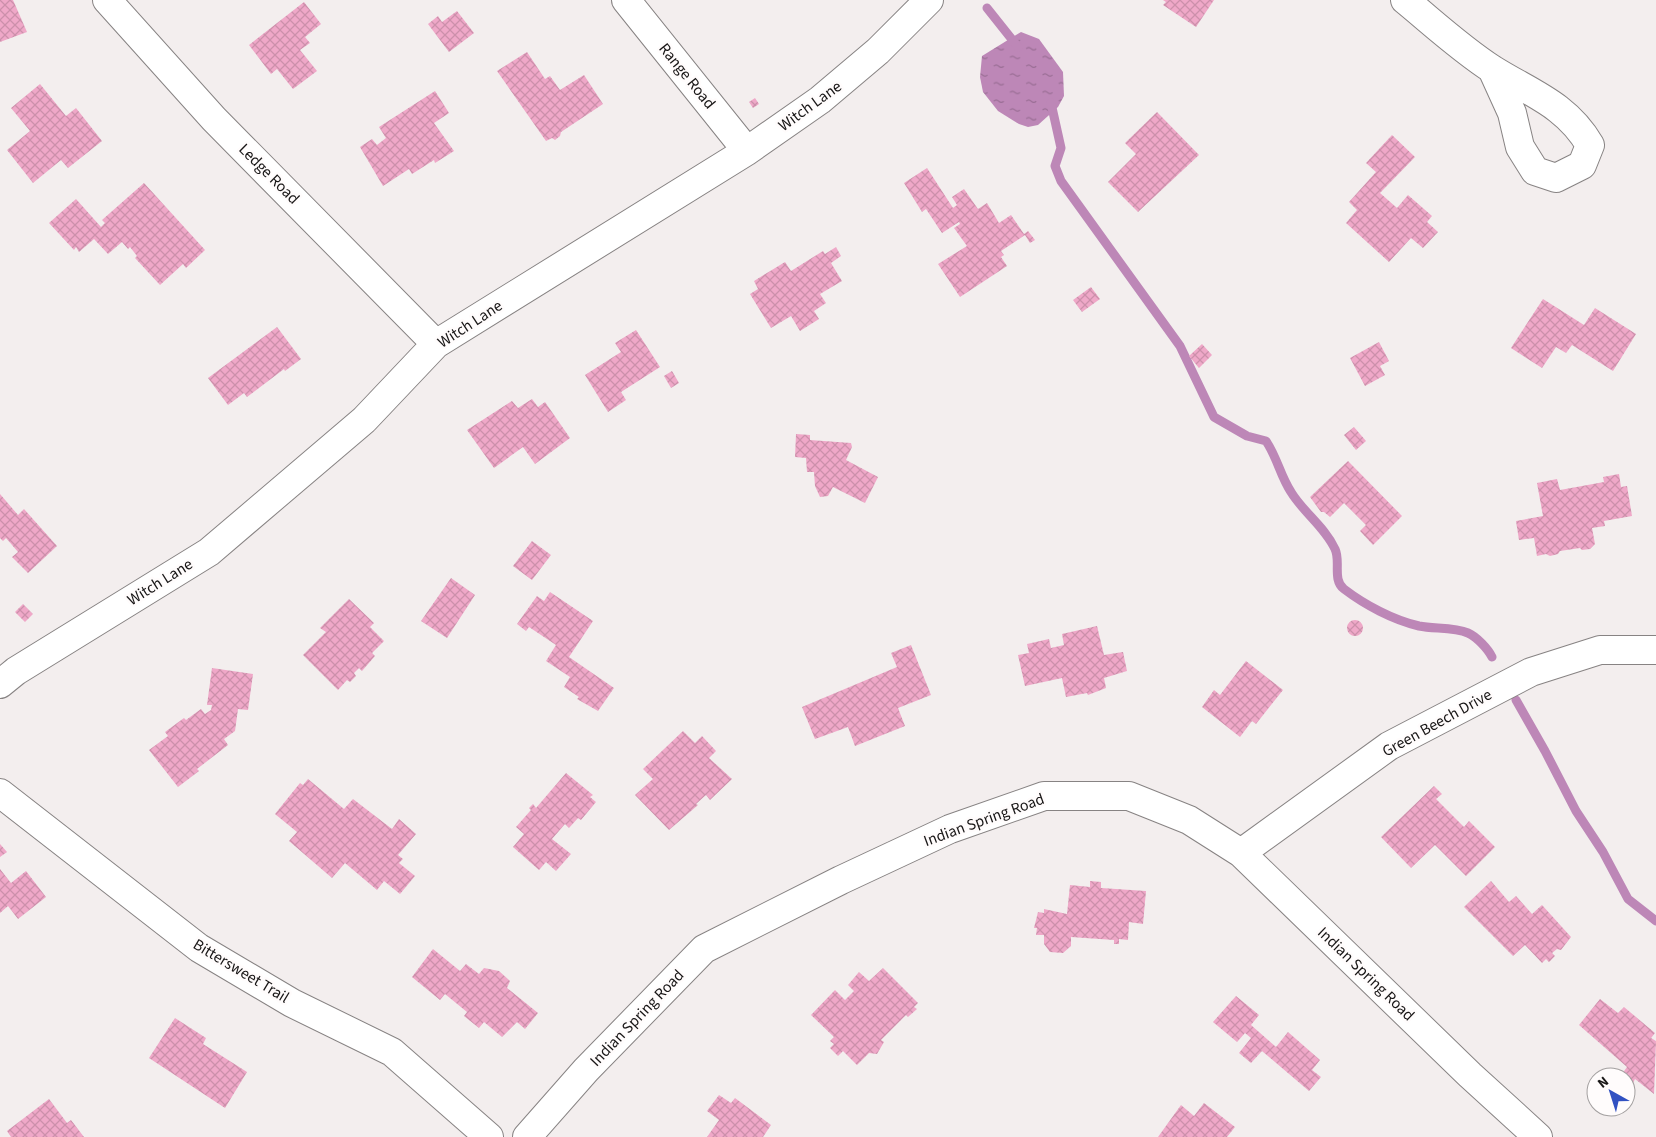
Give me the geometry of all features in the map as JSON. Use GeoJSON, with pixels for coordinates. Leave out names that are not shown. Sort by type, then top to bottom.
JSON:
{"type":"FeatureCollection","features":[{"type":"Feature","properties":{"kind":"street","name":"Ledge Road"},"geometry":{"type":"LineString","coordinates":[[107,0],[214,119],[436,344]]}},
{"type":"Feature","properties":{"kind":"street","name":"Range Road"},"geometry":{"type":"LineString","coordinates":[[626,0],[747,151]]}},
{"type":"Feature","properties":{"kind":"street","name":"Witch Lane"},"geometry":{"type":"LineString","coordinates":[[5,670],[209,552],[364,420],[436,344],[747,151],[820,100],[850,76],[929,0]]}},
{"type":"Feature","properties":{"kind":"street"},"geometry":{"type":"LineString","coordinates":[[1405,0],[1492,69]]}},
{"type":"Feature","properties":{"kind":"street","name":"Green Beech Drive"},"geometry":{"type":"LineString","coordinates":[[1241,853],[1389,746],[1531,672],[1600,650],[1656,650]]}},
{"type":"Feature","properties":{"kind":"street","name":"Bittersweet Trail"},"geometry":{"type":"LineString","coordinates":[[0,793],[199,948],[292,1003],[392,1052],[489,1137]]}},
{"type":"Feature","properties":{"kind":"street","name":"Indian Spring Road"},"geometry":{"type":"LineString","coordinates":[[527,1137],[586,1070],[704,949],[950,829],[1044,796],[1129,796],[1189,820],[1241,853],[1470,1075],[1538,1137]]}},
{"type":"Feature","properties":{"kind":"water"},"geometry":{"type":"Polygon","coordinates":[[[1021,32],[1039,39],[1063,72],[1064,96],[1058,107],[1038,125],[1028,127],[1019,124],[998,111],[983,92],[980,77],[982,56],[1021,32]]]}},
{"type":"Feature","properties":{"kind":"building"},"geometry":{"type":"Polygon","coordinates":[[[0,0],[13,0],[27,32],[0,42],[0,0]]]}},
{"type":"Feature","properties":{"kind":"building"},"geometry":{"type":"Polygon","coordinates":[[[1163,0],[1214,0],[1196,27],[1163,5],[1166,2],[1163,0]]]}},
{"type":"Feature","properties":{"kind":"building"},"geometry":{"type":"Polygon","coordinates":[[[304,2],[321,24],[305,37],[310,43],[300,50],[317,71],[293,89],[277,69],[271,74],[249,45],[304,2]]]}},
{"type":"Feature","properties":{"kind":"building"},"geometry":{"type":"Polygon","coordinates":[[[457,11],[474,33],[449,52],[428,24],[438,16],[442,22],[457,11]]]}},
{"type":"Feature","properties":{"kind":"building"},"geometry":{"type":"Polygon","coordinates":[[[527,52],[545,79],[550,76],[560,90],[584,75],[603,104],[561,132],[560,136],[555,140],[552,138],[546,141],[497,71],[527,52]]]}},
{"type":"Feature","properties":{"kind":"building"},"geometry":{"type":"Polygon","coordinates":[[[40,84],[66,116],[76,108],[102,141],[68,168],[61,160],[33,183],[7,150],[30,131],[11,108],[40,84]]]}},
{"type":"Feature","properties":{"kind":"building"},"geometry":{"type":"Polygon","coordinates":[[[435,91],[449,113],[434,123],[454,151],[435,163],[434,160],[412,174],[409,169],[383,186],[360,147],[372,139],[377,145],[386,138],[379,127],[435,91]]]}},
{"type":"Feature","properties":{"kind":"building"},"geometry":{"type":"Polygon","coordinates":[[[755,98],[759,104],[753,108],[749,102],[755,98]]]}},
{"type":"Feature","properties":{"kind":"building"},"geometry":{"type":"Polygon","coordinates":[[[1157,112],[1199,155],[1138,212],[1108,182],[1136,154],[1125,143],[1157,112]]]}},
{"type":"Feature","properties":{"kind":"building"},"geometry":{"type":"Polygon","coordinates":[[[1392,135],[1415,157],[1380,193],[1397,208],[1408,195],[1432,216],[1427,222],[1438,232],[1423,248],[1411,238],[1389,262],[1346,223],[1357,210],[1349,202],[1376,172],[1366,163],[1392,135]]]}},
{"type":"Feature","properties":{"kind":"building"},"geometry":{"type":"Polygon","coordinates":[[[927,168],[953,208],[957,205],[952,197],[964,189],[978,209],[987,203],[999,223],[1011,215],[1024,234],[1028,231],[1035,240],[1030,243],[1025,235],[1001,251],[1004,255],[1001,257],[1007,266],[960,297],[938,264],[967,246],[954,228],[960,224],[959,222],[942,233],[926,209],[922,212],[904,183],[927,168]]]}},
{"type":"Feature","properties":{"kind":"building"},"geometry":{"type":"Polygon","coordinates":[[[144,183],[205,250],[186,268],[183,264],[160,285],[135,258],[137,256],[130,247],[128,249],[122,242],[108,254],[94,239],[79,252],[76,247],[74,250],[49,223],[76,199],[101,227],[105,223],[102,220],[144,183]]]}},
{"type":"Feature","properties":{"kind":"building"},"geometry":{"type":"Polygon","coordinates":[[[836,247],[841,256],[831,263],[842,281],[820,294],[826,303],[814,311],[819,319],[800,331],[791,316],[771,328],[750,294],[758,289],[754,281],[785,262],[791,271],[823,251],[825,254],[836,247]]]}},
{"type":"Feature","properties":{"kind":"building"},"geometry":{"type":"Polygon","coordinates":[[[1091,287],[1100,299],[1082,312],[1073,300],[1091,287]]]}},
{"type":"Feature","properties":{"kind":"building"},"geometry":{"type":"Polygon","coordinates":[[[1543,299],[1584,325],[1595,308],[1636,334],[1613,371],[1572,345],[1566,353],[1556,347],[1542,368],[1511,348],[1543,299]]]}},
{"type":"Feature","properties":{"kind":"building"},"geometry":{"type":"Polygon","coordinates":[[[277,327],[301,359],[285,371],[284,369],[247,397],[244,393],[228,405],[208,378],[277,327]]]}},
{"type":"Feature","properties":{"kind":"building"},"geometry":{"type":"Polygon","coordinates":[[[636,330],[660,367],[621,392],[626,400],[608,412],[585,375],[621,352],[615,343],[636,330]]]}},
{"type":"Feature","properties":{"kind":"building"},"geometry":{"type":"Polygon","coordinates":[[[1379,342],[1389,361],[1380,366],[1385,375],[1365,386],[1350,358],[1379,342]]]}},
{"type":"Feature","properties":{"kind":"building"},"geometry":{"type":"Polygon","coordinates":[[[1202,344],[1212,355],[1199,368],[1189,356],[1202,344]]]}},
{"type":"Feature","properties":{"kind":"building"},"geometry":{"type":"Polygon","coordinates":[[[672,371],[679,383],[671,388],[664,376],[672,371]]]}},
{"type":"Feature","properties":{"kind":"building"},"geometry":{"type":"Polygon","coordinates":[[[532,399],[538,407],[545,402],[570,438],[535,464],[523,447],[494,468],[467,430],[512,401],[518,408],[532,399]]]}},
{"type":"Feature","properties":{"kind":"building"},"geometry":{"type":"Polygon","coordinates":[[[1354,427],[1366,441],[1356,450],[1344,435],[1354,427]]]}},
{"type":"Feature","properties":{"kind":"building"},"geometry":{"type":"Polygon","coordinates":[[[796,434],[810,435],[810,440],[851,443],[852,447],[846,460],[878,477],[865,503],[833,487],[828,496],[820,497],[815,486],[814,472],[807,472],[806,458],[795,457],[796,434]]]}},
{"type":"Feature","properties":{"kind":"building"},"geometry":{"type":"Polygon","coordinates":[[[1348,461],[1402,516],[1373,545],[1360,531],[1366,525],[1344,503],[1330,517],[1321,512],[1310,497],[1348,461]]]}},
{"type":"Feature","properties":{"kind":"building"},"geometry":{"type":"Polygon","coordinates":[[[1619,474],[1621,487],[1627,486],[1632,516],[1604,521],[1605,526],[1592,528],[1595,544],[1590,549],[1582,550],[1580,548],[1560,551],[1558,554],[1550,556],[1546,554],[1537,556],[1534,538],[1519,540],[1516,521],[1543,516],[1537,483],[1557,479],[1560,490],[1604,482],[1603,477],[1619,474]]]}},
{"type":"Feature","properties":{"kind":"building"},"geometry":{"type":"Polygon","coordinates":[[[0,494],[18,515],[24,509],[57,546],[28,573],[12,557],[18,552],[6,538],[3,541],[0,538],[0,494]]]}},
{"type":"Feature","properties":{"kind":"building"},"geometry":{"type":"Polygon","coordinates":[[[532,541],[551,555],[532,580],[513,566],[532,541]]]}},
{"type":"Feature","properties":{"kind":"building"},"geometry":{"type":"Polygon","coordinates":[[[451,578],[475,595],[447,638],[421,621],[451,578]]]}},
{"type":"Feature","properties":{"kind":"building"},"geometry":{"type":"Polygon","coordinates":[[[550,592],[593,621],[569,657],[614,688],[598,711],[577,699],[579,697],[564,687],[570,677],[546,661],[556,645],[529,627],[526,631],[517,624],[537,596],[544,601],[550,592]]]}},
{"type":"Feature","properties":{"kind":"building"},"geometry":{"type":"Polygon","coordinates":[[[349,599],[374,623],[370,627],[384,641],[372,653],[375,656],[362,671],[359,668],[354,673],[356,676],[350,682],[347,680],[338,690],[303,655],[326,632],[320,628],[349,599]]]}},
{"type":"Feature","properties":{"kind":"building"},"geometry":{"type":"Polygon","coordinates":[[[23,604],[33,614],[25,622],[15,612],[23,604]]]}},
{"type":"Feature","properties":{"kind":"building"},"geometry":{"type":"Polygon","coordinates":[[[1352,620],[1358,620],[1363,625],[1361,634],[1352,636],[1347,631],[1347,625],[1352,620]]]}},
{"type":"Feature","properties":{"kind":"building"},"geometry":{"type":"Polygon","coordinates":[[[1097,626],[1104,655],[1123,652],[1127,671],[1104,678],[1106,688],[1088,695],[1087,693],[1066,697],[1062,678],[1025,686],[1018,655],[1029,653],[1027,644],[1049,639],[1051,648],[1064,645],[1062,634],[1097,626]]]}},
{"type":"Feature","properties":{"kind":"building"},"geometry":{"type":"Polygon","coordinates":[[[911,645],[931,695],[898,708],[905,726],[855,746],[848,727],[815,739],[802,707],[897,667],[891,653],[911,645]]]}},
{"type":"Feature","properties":{"kind":"building"},"geometry":{"type":"Polygon","coordinates":[[[1246,661],[1283,690],[1256,724],[1252,721],[1240,737],[1202,707],[1214,690],[1220,695],[1246,661]]]}},
{"type":"Feature","properties":{"kind":"building"},"geometry":{"type":"Polygon","coordinates":[[[212,668],[253,674],[248,710],[238,709],[235,731],[224,739],[228,745],[197,769],[199,771],[178,787],[149,750],[168,736],[165,732],[184,718],[186,720],[201,709],[205,714],[211,710],[212,705],[207,705],[212,668]]]}},
{"type":"Feature","properties":{"kind":"building"},"geometry":{"type":"Polygon","coordinates":[[[683,731],[695,743],[702,736],[716,751],[709,758],[732,779],[710,800],[706,795],[696,804],[698,805],[669,830],[635,795],[653,779],[643,769],[683,731]]]}},
{"type":"Feature","properties":{"kind":"building"},"geometry":{"type":"Polygon","coordinates":[[[566,773],[593,795],[590,797],[596,802],[581,820],[578,818],[569,828],[565,824],[552,839],[571,854],[556,871],[546,862],[539,870],[513,847],[524,834],[516,827],[531,810],[529,808],[533,804],[536,808],[566,773]]]}},
{"type":"Feature","properties":{"kind":"building"},"geometry":{"type":"Polygon","coordinates":[[[308,779],[344,809],[353,799],[392,829],[399,819],[416,834],[398,855],[403,859],[399,863],[415,876],[400,894],[384,881],[377,890],[345,863],[332,878],[289,841],[297,832],[275,814],[300,783],[303,785],[308,779]]]}},
{"type":"Feature","properties":{"kind":"building"},"geometry":{"type":"Polygon","coordinates":[[[1434,786],[1442,794],[1436,799],[1464,827],[1469,821],[1495,847],[1466,876],[1435,845],[1411,868],[1381,837],[1434,786]]]}},
{"type":"Feature","properties":{"kind":"building"},"geometry":{"type":"Polygon","coordinates":[[[0,844],[7,852],[0,857],[0,844]]]}},
{"type":"Feature","properties":{"kind":"building"},"geometry":{"type":"Polygon","coordinates":[[[0,869],[11,883],[26,871],[46,897],[18,919],[8,906],[0,913],[0,869]]]}},
{"type":"Feature","properties":{"kind":"building"},"geometry":{"type":"Polygon","coordinates":[[[1090,881],[1101,882],[1101,888],[1146,891],[1143,924],[1129,922],[1128,940],[1119,939],[1119,944],[1114,944],[1114,940],[1071,937],[1071,946],[1063,953],[1050,952],[1044,944],[1044,935],[1036,935],[1037,928],[1034,928],[1038,912],[1044,913],[1044,909],[1067,914],[1070,885],[1090,887],[1090,881]]]}},
{"type":"Feature","properties":{"kind":"building"},"geometry":{"type":"Polygon","coordinates":[[[1491,881],[1509,902],[1516,896],[1532,914],[1542,905],[1571,937],[1561,950],[1557,949],[1552,953],[1555,956],[1549,962],[1546,959],[1542,963],[1525,945],[1513,956],[1464,907],[1491,881]]]}},
{"type":"Feature","properties":{"kind":"building"},"geometry":{"type":"Polygon","coordinates":[[[433,949],[460,971],[466,964],[479,974],[484,968],[499,971],[510,981],[507,988],[538,1013],[525,1029],[517,1022],[502,1037],[484,1022],[479,1028],[464,1016],[467,1012],[445,994],[440,1000],[412,977],[433,949]]]}},
{"type":"Feature","properties":{"kind":"building"},"geometry":{"type":"Polygon","coordinates":[[[883,968],[918,1003],[914,1007],[917,1009],[908,1017],[906,1015],[881,1040],[884,1042],[877,1054],[869,1053],[857,1065],[843,1051],[838,1056],[830,1048],[834,1044],[830,1041],[834,1037],[811,1015],[835,990],[845,1000],[854,991],[848,985],[859,972],[869,981],[883,968]]]}},
{"type":"Feature","properties":{"kind":"building"},"geometry":{"type":"Polygon","coordinates":[[[1236,996],[1259,1015],[1251,1025],[1276,1047],[1288,1032],[1320,1060],[1312,1070],[1321,1077],[1309,1091],[1262,1051],[1251,1063],[1239,1053],[1251,1038],[1245,1033],[1237,1042],[1213,1022],[1236,996]]]}},
{"type":"Feature","properties":{"kind":"building"},"geometry":{"type":"Polygon","coordinates":[[[1600,999],[1618,1013],[1624,1007],[1655,1033],[1651,1038],[1656,1041],[1654,1094],[1636,1080],[1636,1067],[1627,1067],[1579,1025],[1600,999]]]}},
{"type":"Feature","properties":{"kind":"building"},"geometry":{"type":"Polygon","coordinates":[[[175,1018],[206,1038],[203,1044],[247,1072],[225,1108],[149,1058],[175,1018]]]}},
{"type":"Feature","properties":{"kind":"building"},"geometry":{"type":"Polygon","coordinates":[[[719,1095],[731,1103],[735,1098],[771,1125],[763,1137],[707,1137],[719,1120],[707,1111],[719,1095]]]}},
{"type":"Feature","properties":{"kind":"building"},"geometry":{"type":"Polygon","coordinates":[[[49,1099],[67,1123],[71,1120],[84,1137],[11,1137],[7,1131],[49,1099]]]}},
{"type":"Feature","properties":{"kind":"building"},"geometry":{"type":"Polygon","coordinates":[[[1204,1103],[1235,1127],[1227,1137],[1158,1137],[1181,1105],[1194,1116],[1204,1103]]]}},
{"type":"Feature","properties":{"kind":"waterway"},"geometry":{"type":"LineString","coordinates":[[987,8],[1018,47]]}},
{"type":"Feature","properties":{"kind":"waterway"},"geometry":{"type":"LineString","coordinates":[[1051,103],[1061,148],[1055,166],[1061,181],[1180,346],[1214,417],[1247,436],[1266,441],[1291,492],[1331,541],[1337,554],[1337,576],[1340,585],[1370,606],[1399,620],[1419,626],[1468,633],[1475,637],[1492,657]]}},
{"type":"Feature","properties":{"kind":"waterway"},"geometry":{"type":"LineString","coordinates":[[1516,700],[1576,811],[1603,852],[1628,899],[1656,921]]}}]}
